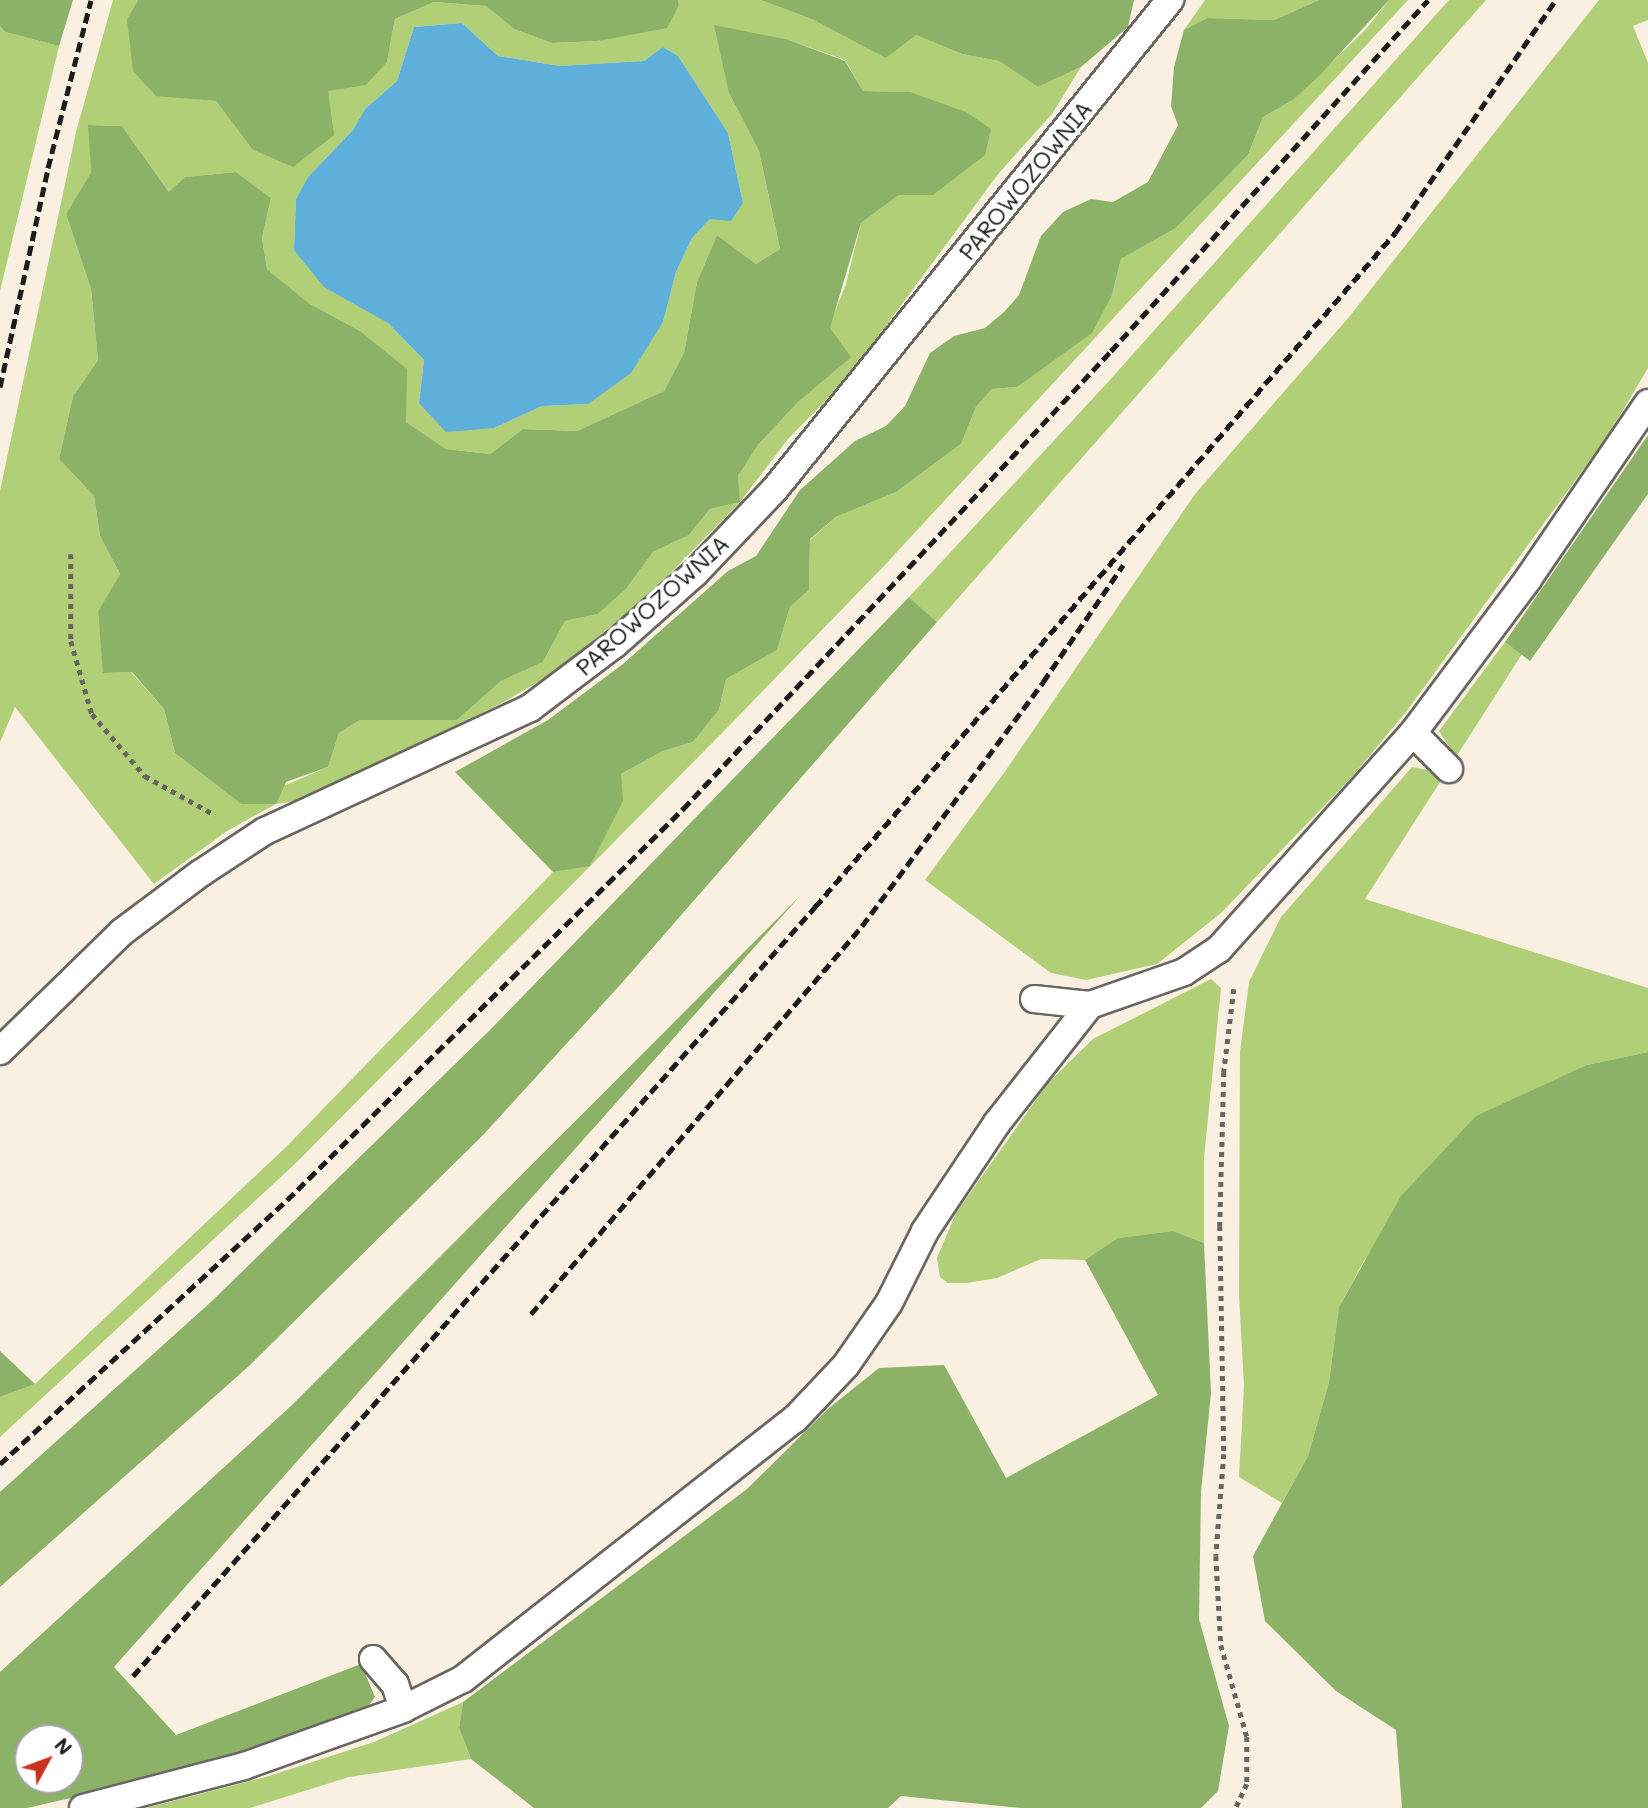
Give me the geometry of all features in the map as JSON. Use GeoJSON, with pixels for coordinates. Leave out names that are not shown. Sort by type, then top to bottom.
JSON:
{"type":"FeatureCollection","features":[{"type":"Feature","properties":{"kind":"lane","name":"PAROWOZOWNIA"},"geometry":{"type":"LineString","coordinates":[[0,1051],[122,932],[265,831],[530,708],[615,644],[695,573],[775,489],[1170,0]]}},
{"type":"Feature","properties":{"kind":"lane"},"geometry":{"type":"LineString","coordinates":[[1034,999],[1090,1005],[1184,972],[1219,949],[1413,733],[1528,579],[1648,403]]}},
{"type":"Feature","properties":{"kind":"lane"},"geometry":{"type":"LineString","coordinates":[[1413,733],[1449,769]]}},
{"type":"Feature","properties":{"kind":"lane"},"geometry":{"type":"LineString","coordinates":[[83,1808],[244,1766],[403,1709],[473,1672],[795,1419],[846,1365],[889,1303],[925,1231],[997,1123],[1090,1005]]}},
{"type":"Feature","properties":{"kind":"lane"},"geometry":{"type":"LineString","coordinates":[[373,1659],[395,1684],[403,1709]]}},
{"type":"Feature","properties":{"kind":"path"},"geometry":{"type":"LineString","coordinates":[[71,554],[71,641],[92,714],[145,776],[204,811],[265,831]]}},
{"type":"Feature","properties":{"kind":"path"},"geometry":{"type":"LineString","coordinates":[[1219,949],[1234,987],[1224,1072],[1220,1226],[1224,1454],[1216,1556],[1221,1646],[1247,1737],[1247,1784],[1236,1808]]}},
{"type":"Feature","properties":{"kind":"green space"},"geometry":{"type":"Polygon","coordinates":[[[0,0],[73,0],[59,46],[5,32],[0,26],[0,0]]]}},
{"type":"Feature","properties":{"kind":"green space"},"geometry":{"type":"Polygon","coordinates":[[[113,0],[138,0],[127,19],[156,95],[216,101],[252,149],[328,91],[387,62],[395,19],[434,2],[486,6],[514,29],[552,43],[598,41],[679,5],[678,0],[761,0],[814,20],[916,35],[962,54],[999,61],[1038,87],[1081,67],[1052,114],[999,173],[845,381],[788,439],[740,502],[649,595],[555,672],[502,703],[302,800],[276,804],[227,831],[154,884],[15,707],[0,742],[0,491],[76,132],[113,0]],[[462,23],[414,27],[397,81],[365,109],[353,130],[308,177],[296,199],[294,250],[388,323],[424,360],[419,403],[494,428],[542,406],[588,404],[663,322],[676,272],[692,238],[710,219],[743,203],[728,133],[678,56],[663,47],[644,61],[560,66],[498,56],[462,23]],[[789,40],[729,93],[759,151],[780,249],[756,264],[717,235],[697,282],[684,353],[664,391],[577,431],[523,429],[490,454],[446,449],[406,422],[360,331],[310,304],[267,269],[262,238],[271,198],[236,172],[185,177],[170,193],[122,126],[89,125],[91,172],[66,214],[91,289],[98,360],[73,396],[59,459],[94,496],[100,536],[120,574],[98,611],[104,673],[131,672],[164,709],[175,753],[241,804],[328,767],[339,733],[360,720],[457,720],[501,681],[543,662],[565,621],[598,614],[626,589],[653,552],[689,535],[710,509],[739,502],[738,476],[758,445],[799,401],[846,284],[861,223],[899,195],[933,195],[910,92],[863,91],[845,60],[789,40]]]}},
{"type":"Feature","properties":{"kind":"green space"},"geometry":{"type":"Polygon","coordinates":[[[138,0],[678,0],[679,5],[667,28],[598,41],[552,43],[514,29],[486,6],[434,2],[395,19],[387,62],[366,85],[328,91],[334,135],[293,167],[252,149],[216,101],[156,96],[133,71],[127,19],[138,0]]]}},
{"type":"Feature","properties":{"kind":"green space"},"geometry":{"type":"Polygon","coordinates":[[[761,0],[1134,0],[1128,27],[1081,67],[1038,87],[999,61],[962,54],[916,35],[886,58],[814,20],[761,0]]]}},
{"type":"Feature","properties":{"kind":"green space"},"geometry":{"type":"Polygon","coordinates":[[[1205,0],[1319,0],[1274,20],[1207,18],[1184,30],[1205,0]]]}},
{"type":"Feature","properties":{"kind":"green space"},"geometry":{"type":"Polygon","coordinates":[[[1319,0],[1389,0],[1321,74],[1293,100],[1263,117],[1248,155],[1176,228],[1121,259],[1112,295],[1092,333],[1017,387],[992,389],[976,407],[961,444],[896,492],[836,517],[810,539],[809,590],[790,607],[777,650],[726,679],[719,710],[693,742],[663,751],[621,774],[623,801],[590,866],[553,872],[455,772],[548,720],[623,664],[728,571],[756,556],[800,490],[855,441],[886,426],[905,406],[930,353],[954,336],[985,328],[1004,312],[1019,295],[1041,236],[1063,212],[1091,199],[1113,202],[1148,182],[1178,125],[1171,106],[1174,67],[1184,30],[1207,18],[1274,20],[1319,0]]]}},
{"type":"Feature","properties":{"kind":"green space"},"geometry":{"type":"Polygon","coordinates":[[[1389,0],[1408,0],[883,567],[723,732],[297,1162],[0,1437],[0,1397],[35,1384],[287,1146],[553,872],[590,865],[621,774],[663,751],[693,742],[719,710],[726,679],[777,650],[790,607],[809,590],[810,540],[836,517],[896,492],[961,444],[976,407],[992,389],[1017,387],[1046,364],[1112,295],[1121,259],[1176,228],[1248,155],[1263,117],[1293,100],[1366,29],[1389,0]]]}},
{"type":"Feature","properties":{"kind":"green space"},"geometry":{"type":"Polygon","coordinates":[[[1449,0],[1486,0],[937,622],[909,597],[1108,382],[1449,0]]]}},
{"type":"Feature","properties":{"kind":"green space"},"geometry":{"type":"Polygon","coordinates":[[[1599,0],[1648,0],[1648,20],[1633,26],[1648,63],[1648,368],[1607,437],[1406,712],[1350,779],[1221,913],[1157,964],[1086,980],[1051,973],[925,880],[1006,770],[1195,494],[1349,317],[1599,0]]]}},
{"type":"Feature","properties":{"kind":"green space"},"geometry":{"type":"Polygon","coordinates":[[[714,25],[789,40],[845,61],[863,91],[910,92],[966,112],[991,129],[985,155],[933,195],[899,195],[861,223],[830,328],[851,357],[799,401],[758,445],[738,476],[740,502],[710,509],[689,535],[653,552],[626,589],[598,614],[565,621],[543,662],[501,681],[457,720],[360,720],[339,733],[328,767],[286,782],[276,804],[241,804],[175,753],[164,709],[132,672],[103,673],[98,611],[120,574],[100,536],[94,496],[59,459],[73,396],[98,360],[91,289],[66,214],[91,172],[88,125],[122,126],[169,192],[185,177],[236,172],[271,198],[262,238],[267,269],[310,304],[360,331],[407,369],[406,422],[446,449],[490,454],[523,429],[577,431],[664,391],[684,353],[697,282],[717,235],[756,264],[780,249],[759,151],[729,93],[714,25]]]}},
{"type":"Feature","properties":{"kind":"green space"},"geometry":{"type":"Polygon","coordinates":[[[0,26],[5,32],[59,46],[0,291],[0,26]]]}},
{"type":"Feature","properties":{"kind":"green space"},"geometry":{"type":"Polygon","coordinates":[[[1648,435],[1648,494],[1530,661],[1505,642],[1648,435]]]}},
{"type":"Feature","properties":{"kind":"green space"},"geometry":{"type":"Polygon","coordinates":[[[909,597],[937,622],[621,984],[484,1134],[249,1366],[0,1587],[0,1492],[212,1301],[490,1030],[909,597]]]}},
{"type":"Feature","properties":{"kind":"green space"},"geometry":{"type":"Polygon","coordinates":[[[1505,642],[1522,654],[1456,757],[1439,731],[1505,642]]]}},
{"type":"Feature","properties":{"kind":"green space"},"geometry":{"type":"Polygon","coordinates":[[[1412,767],[1433,771],[1442,779],[1365,899],[1648,988],[1648,1052],[1587,1065],[1365,1259],[1339,1307],[1329,1382],[1308,1456],[1282,1503],[1239,1477],[1244,1386],[1239,1295],[1240,1052],[1249,982],[1281,917],[1412,767]]]}},
{"type":"Feature","properties":{"kind":"green space"},"geometry":{"type":"Polygon","coordinates":[[[801,895],[114,1667],[176,1735],[361,1664],[375,1697],[369,1705],[198,1769],[27,1808],[0,1808],[0,1672],[292,1405],[801,895]]]}},
{"type":"Feature","properties":{"kind":"green space"},"geometry":{"type":"Polygon","coordinates":[[[1211,979],[1221,988],[1204,1158],[1204,1243],[1173,1231],[1119,1238],[1085,1260],[1041,1259],[997,1278],[948,1283],[940,1277],[937,1258],[956,1213],[1048,1083],[1093,1039],[1211,979]]]}},
{"type":"Feature","properties":{"kind":"green space"},"geometry":{"type":"Polygon","coordinates":[[[1648,1052],[1648,1808],[1402,1808],[1396,1730],[1336,1691],[1265,1621],[1253,1556],[1308,1456],[1329,1382],[1339,1307],[1401,1196],[1476,1116],[1587,1065],[1648,1052]]]}},
{"type":"Feature","properties":{"kind":"green space"},"geometry":{"type":"Polygon","coordinates":[[[1173,1231],[1204,1243],[1211,1393],[1201,1492],[1199,1619],[1229,1726],[1218,1791],[1201,1808],[1021,1808],[901,1796],[888,1808],[534,1808],[471,1759],[459,1728],[463,1702],[747,1489],[829,1408],[879,1368],[944,1365],[1006,1478],[1158,1395],[1085,1260],[1118,1238],[1173,1231]]]}},
{"type":"Feature","properties":{"kind":"green space"},"geometry":{"type":"Polygon","coordinates":[[[0,1351],[35,1384],[0,1397],[0,1351]]]}},
{"type":"Feature","properties":{"kind":"green space"},"geometry":{"type":"Polygon","coordinates":[[[463,1702],[459,1728],[471,1759],[349,1777],[250,1808],[146,1808],[269,1776],[374,1742],[463,1702]]]}},
{"type":"Feature","properties":{"kind":"water"},"geometry":{"type":"Polygon","coordinates":[[[462,23],[498,56],[560,66],[644,61],[663,47],[678,56],[728,133],[743,203],[731,221],[710,219],[692,238],[676,272],[663,322],[631,373],[588,404],[542,406],[494,428],[446,432],[419,403],[424,360],[388,323],[324,287],[294,250],[296,199],[308,177],[353,130],[365,109],[397,81],[414,27],[462,23]]]}},
{"type":"Feature","properties":{"kind":"railway"},"geometry":{"type":"LineString","coordinates":[[0,387],[48,168],[91,0]]}},
{"type":"Feature","properties":{"kind":"railway"},"geometry":{"type":"LineString","coordinates":[[0,1464],[287,1200],[683,809],[1111,351],[1428,0]]}},
{"type":"Feature","properties":{"kind":"railway"},"geometry":{"type":"LineString","coordinates":[[133,1676],[815,907],[1395,233],[1556,0]]}},
{"type":"Feature","properties":{"kind":"railway"},"geometry":{"type":"LineString","coordinates":[[531,1314],[862,926],[1043,682],[1123,565]]}}]}
